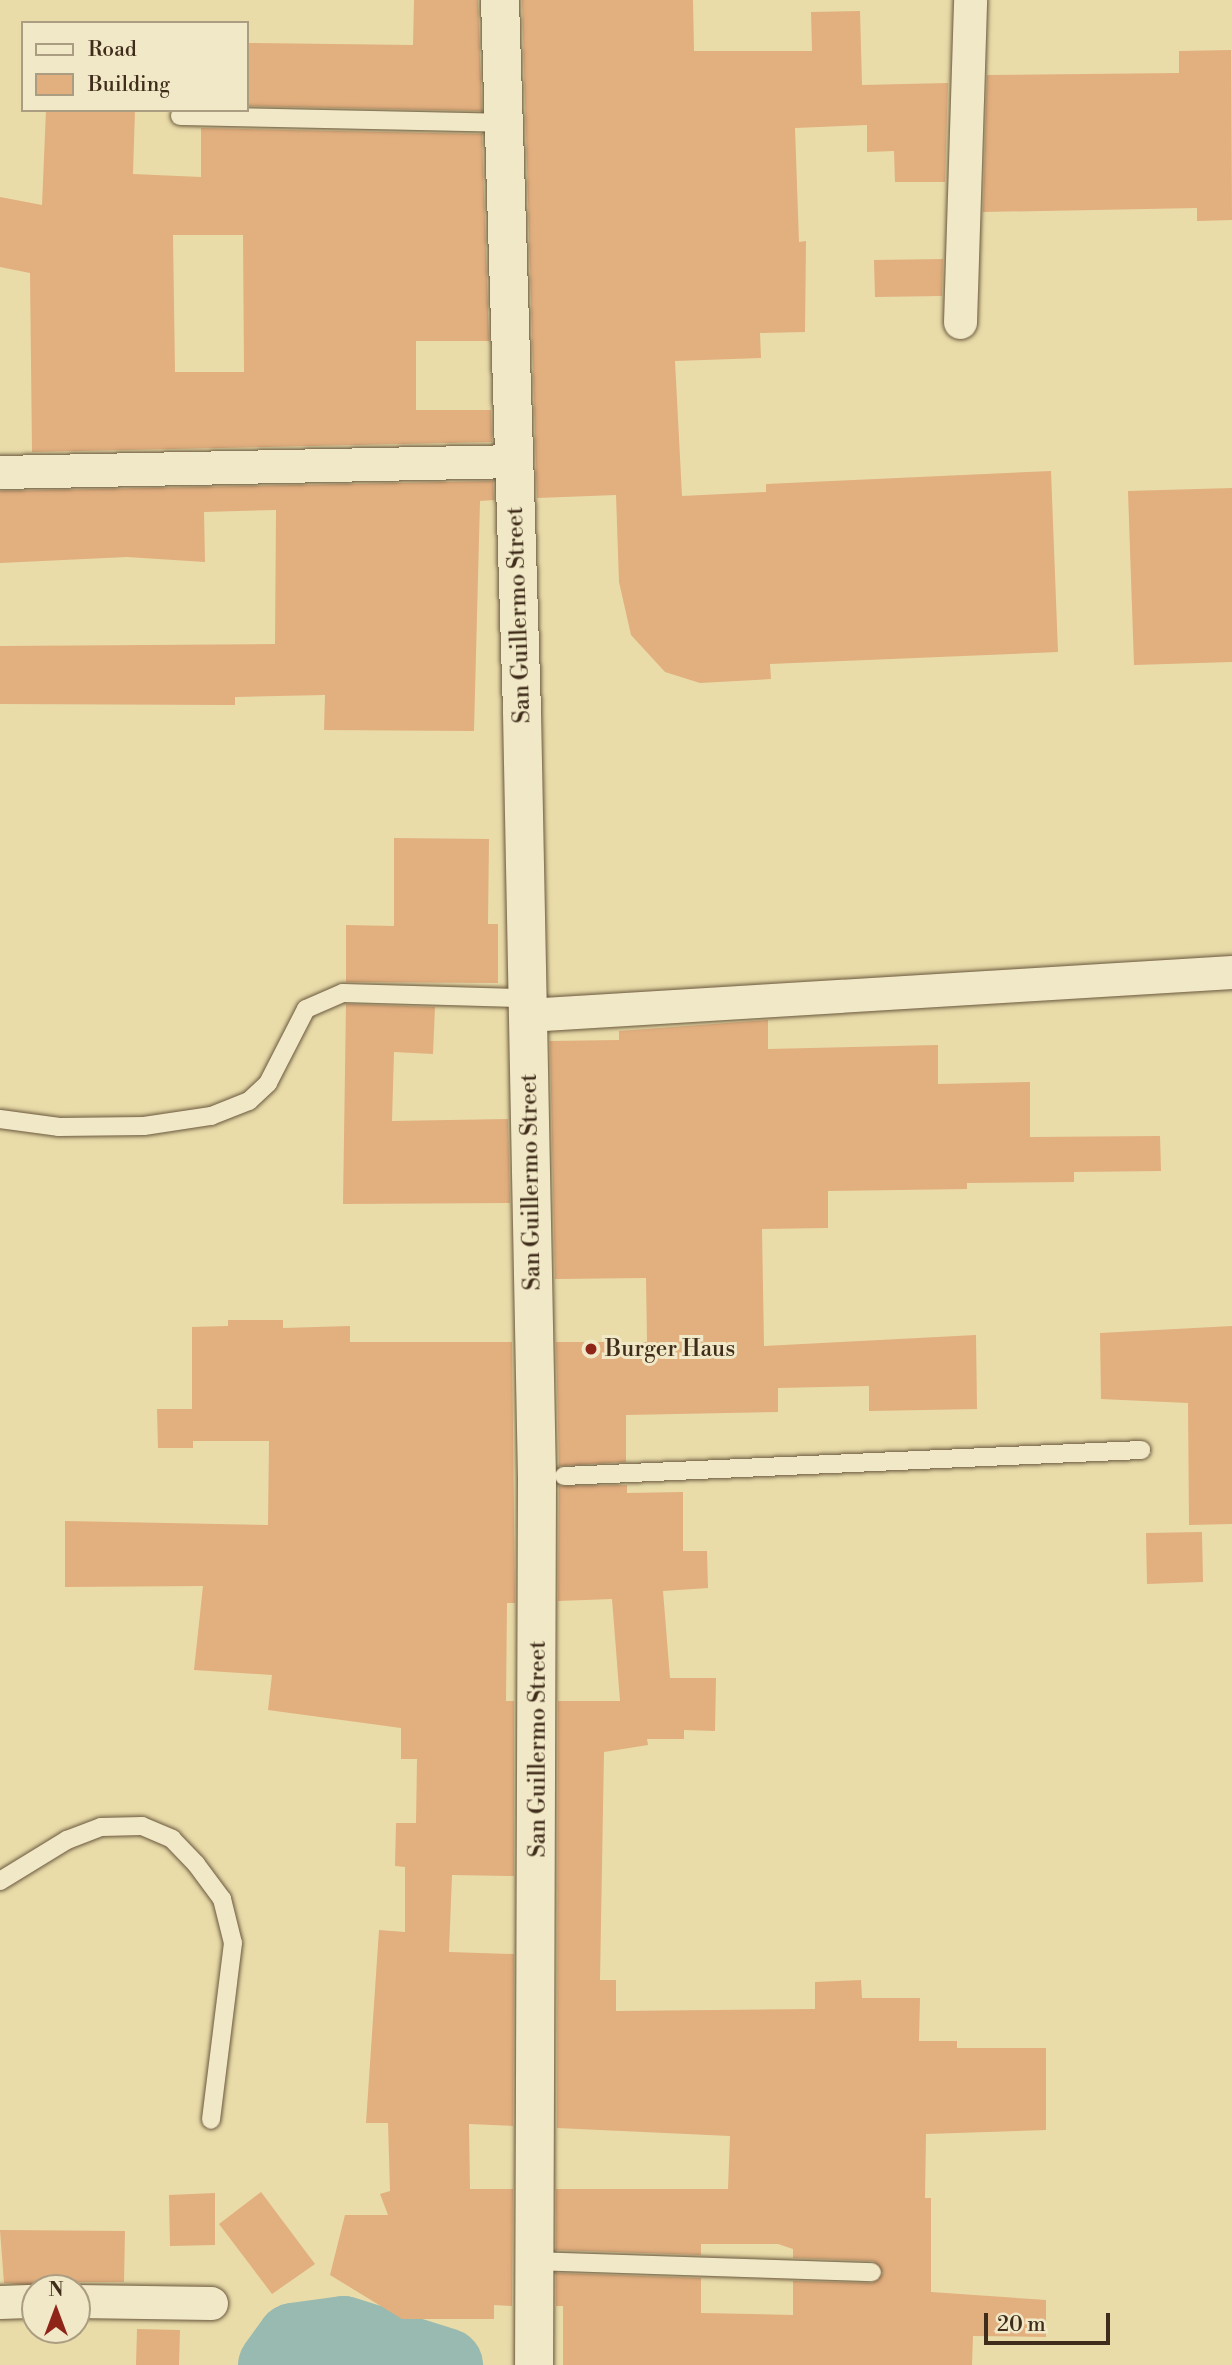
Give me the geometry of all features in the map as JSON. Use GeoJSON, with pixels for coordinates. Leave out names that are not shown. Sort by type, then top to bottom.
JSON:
{"type":"FeatureCollection","features":[{"type":"Feature","properties":{"kind":"main road","name":"San Guillermo Street"},"geometry":{"type":"LineString","coordinates":[[500,0],[515,461],[537,1477],[533,2352]]}},
{"type":"Feature","properties":{"kind":"street"},"geometry":{"type":"LineString","coordinates":[[960,322],[970,0]]}},
{"type":"Feature","properties":{"kind":"street"},"geometry":{"type":"LineString","coordinates":[[0,472],[515,461]]}},
{"type":"Feature","properties":{"kind":"street"},"geometry":{"type":"LineString","coordinates":[[527,1006],[1232,972]]}},
{"type":"Feature","properties":{"kind":"street"},"geometry":{"type":"LineString","coordinates":[[0,2302],[21,2301]]}},
{"type":"Feature","properties":{"kind":"street"},"geometry":{"type":"LineString","coordinates":[[91,2301],[211,2303]]}},
{"type":"Feature","properties":{"kind":"lane"},"geometry":{"type":"LineString","coordinates":[[180,117],[504,124]]}},
{"type":"Feature","properties":{"kind":"lane"},"geometry":{"type":"LineString","coordinates":[[0,1119],[59,1126],[132,1126],[211,1116],[249,1101],[268,1083],[306,1009],[342,993],[527,1006]]}},
{"type":"Feature","properties":{"kind":"lane"},"geometry":{"type":"LineString","coordinates":[[564,1476],[1141,1450]]}},
{"type":"Feature","properties":{"kind":"lane"},"geometry":{"type":"LineString","coordinates":[[0,1881],[66,1840],[101,1827],[142,1826],[172,1839],[196,1864],[222,1899],[233,1943],[211,2120]]}},
{"type":"Feature","properties":{"kind":"lane"},"geometry":{"type":"LineString","coordinates":[[534,2261],[872,2272]]}},
{"type":"Feature","properties":{"kind":"building"},"geometry":{"type":"Polygon","coordinates":[[[414,0],[478,0],[482,111],[248,106],[248,43],[413,45],[414,0]]]}},
{"type":"Feature","properties":{"kind":"building"},"geometry":{"type":"Polygon","coordinates":[[[522,0],[693,0],[694,51],[812,51],[811,12],[860,11],[862,85],[948,83],[945,182],[895,182],[894,151],[867,152],[867,125],[795,128],[799,242],[806,241],[805,332],[760,333],[761,358],[675,361],[682,496],[766,492],[766,484],[1051,471],[1058,652],[770,664],[771,679],[700,683],[665,672],[631,635],[619,582],[616,495],[537,498],[522,0]]]}},
{"type":"Feature","properties":{"kind":"building"},"geometry":{"type":"Polygon","coordinates":[[[1231,50],[1232,220],[1197,221],[1197,208],[983,212],[987,75],[1179,73],[1179,51],[1231,50]]]}},
{"type":"Feature","properties":{"kind":"building"},"geometry":{"type":"Polygon","coordinates":[[[46,112],[135,112],[133,174],[201,177],[201,128],[482,134],[489,341],[416,341],[416,410],[491,410],[492,442],[32,452],[30,273],[0,267],[0,197],[42,205],[46,112]],[[173,235],[175,372],[244,372],[243,235],[173,235]]]}},
{"type":"Feature","properties":{"kind":"building"},"geometry":{"type":"Polygon","coordinates":[[[943,259],[942,296],[875,297],[874,260],[943,259]]]}},
{"type":"Feature","properties":{"kind":"building"},"geometry":{"type":"Polygon","coordinates":[[[493,481],[494,500],[480,501],[474,731],[324,730],[325,695],[235,697],[235,705],[0,704],[0,646],[275,644],[276,510],[204,512],[205,562],[127,557],[0,563],[0,491],[493,481]]]}},
{"type":"Feature","properties":{"kind":"building"},"geometry":{"type":"Polygon","coordinates":[[[1232,488],[1232,662],[1134,665],[1128,491],[1232,488]]]}},
{"type":"Feature","properties":{"kind":"building"},"geometry":{"type":"Polygon","coordinates":[[[394,838],[489,839],[488,924],[498,924],[498,983],[346,982],[346,925],[394,926],[394,838]]]}},
{"type":"Feature","properties":{"kind":"building"},"geometry":{"type":"Polygon","coordinates":[[[346,1004],[435,1007],[433,1054],[394,1052],[392,1121],[508,1119],[510,1203],[343,1204],[346,1004]]]}},
{"type":"Feature","properties":{"kind":"building"},"geometry":{"type":"Polygon","coordinates":[[[768,1020],[768,1049],[938,1045],[938,1084],[1030,1082],[1030,1137],[1160,1136],[1161,1171],[1074,1172],[1074,1182],[967,1183],[967,1189],[828,1191],[828,1228],[762,1229],[764,1346],[976,1335],[977,1409],[869,1411],[869,1386],[778,1388],[778,1412],[626,1415],[626,1462],[559,1466],[556,1342],[647,1342],[646,1278],[555,1279],[550,1041],[619,1040],[619,1031],[768,1020]]]}},
{"type":"Feature","properties":{"kind":"building"},"geometry":{"type":"Polygon","coordinates":[[[228,1320],[283,1320],[283,1328],[350,1326],[350,1342],[512,1342],[515,1603],[507,1603],[506,1701],[514,1701],[514,1876],[452,1875],[449,1952],[514,1954],[513,2126],[469,2124],[470,2189],[513,2189],[512,2306],[494,2305],[494,2319],[402,2319],[330,2275],[345,2215],[388,2215],[380,2194],[390,2191],[388,2123],[366,2123],[379,1930],[405,1932],[405,1867],[395,1866],[396,1823],[416,1823],[417,1759],[401,1759],[401,1728],[268,1710],[272,1675],[194,1670],[203,1586],[65,1587],[65,1521],[268,1525],[269,1441],[193,1441],[193,1448],[158,1448],[157,1409],[192,1409],[192,1327],[228,1326],[228,1320]]]}},
{"type":"Feature","properties":{"kind":"building"},"geometry":{"type":"Polygon","coordinates":[[[1232,1326],[1232,1524],[1189,1525],[1188,1403],[1101,1399],[1100,1333],[1232,1326]]]}},
{"type":"Feature","properties":{"kind":"building"},"geometry":{"type":"Polygon","coordinates":[[[627,1485],[627,1493],[683,1492],[683,1551],[707,1551],[708,1588],[663,1591],[670,1678],[716,1678],[715,1731],[684,1730],[684,1739],[647,1739],[648,1745],[604,1752],[600,1980],[616,1980],[616,2011],[815,2009],[815,1982],[861,1980],[862,1998],[920,1998],[919,2041],[957,2041],[957,2048],[1046,2048],[1046,2130],[926,2134],[925,2198],[931,2198],[931,2292],[1046,2300],[1046,2337],[973,2336],[972,2365],[563,2365],[563,2306],[556,2306],[556,2273],[701,2278],[701,2313],[793,2315],[793,2281],[872,2283],[883,2273],[873,2261],[793,2258],[793,2249],[778,2244],[701,2244],[701,2255],[556,2250],[556,2189],[728,2189],[730,2136],[557,2128],[558,1701],[620,1701],[612,1599],[558,1601],[559,1486],[627,1485]]]}},
{"type":"Feature","properties":{"kind":"building"},"geometry":{"type":"Polygon","coordinates":[[[1202,1532],[1203,1582],[1147,1584],[1146,1533],[1202,1532]]]}},
{"type":"Feature","properties":{"kind":"building"},"geometry":{"type":"Polygon","coordinates":[[[261,2192],[315,2264],[272,2294],[219,2224],[261,2192]]]}},
{"type":"Feature","properties":{"kind":"building"},"geometry":{"type":"Polygon","coordinates":[[[215,2193],[215,2245],[170,2246],[169,2195],[215,2193]]]}},
{"type":"Feature","properties":{"kind":"building"},"geometry":{"type":"Polygon","coordinates":[[[0,2230],[125,2231],[124,2282],[91,2282],[91,2274],[21,2274],[21,2284],[4,2283],[0,2230]]]}},
{"type":"Feature","properties":{"kind":"building"},"geometry":{"type":"Polygon","coordinates":[[[137,2329],[180,2330],[179,2365],[136,2365],[137,2329]]]}},
{"type":"Feature","properties":{"kind":"waterway"},"geometry":{"type":"LineString","coordinates":[[275,2365],[293,2340],[343,2333],[445,2365]]}},
{"type":"Feature","properties":{"kind":"place","name":"Burger Haus"},"geometry":{"type":"Point","coordinates":[591,1349]}}]}
